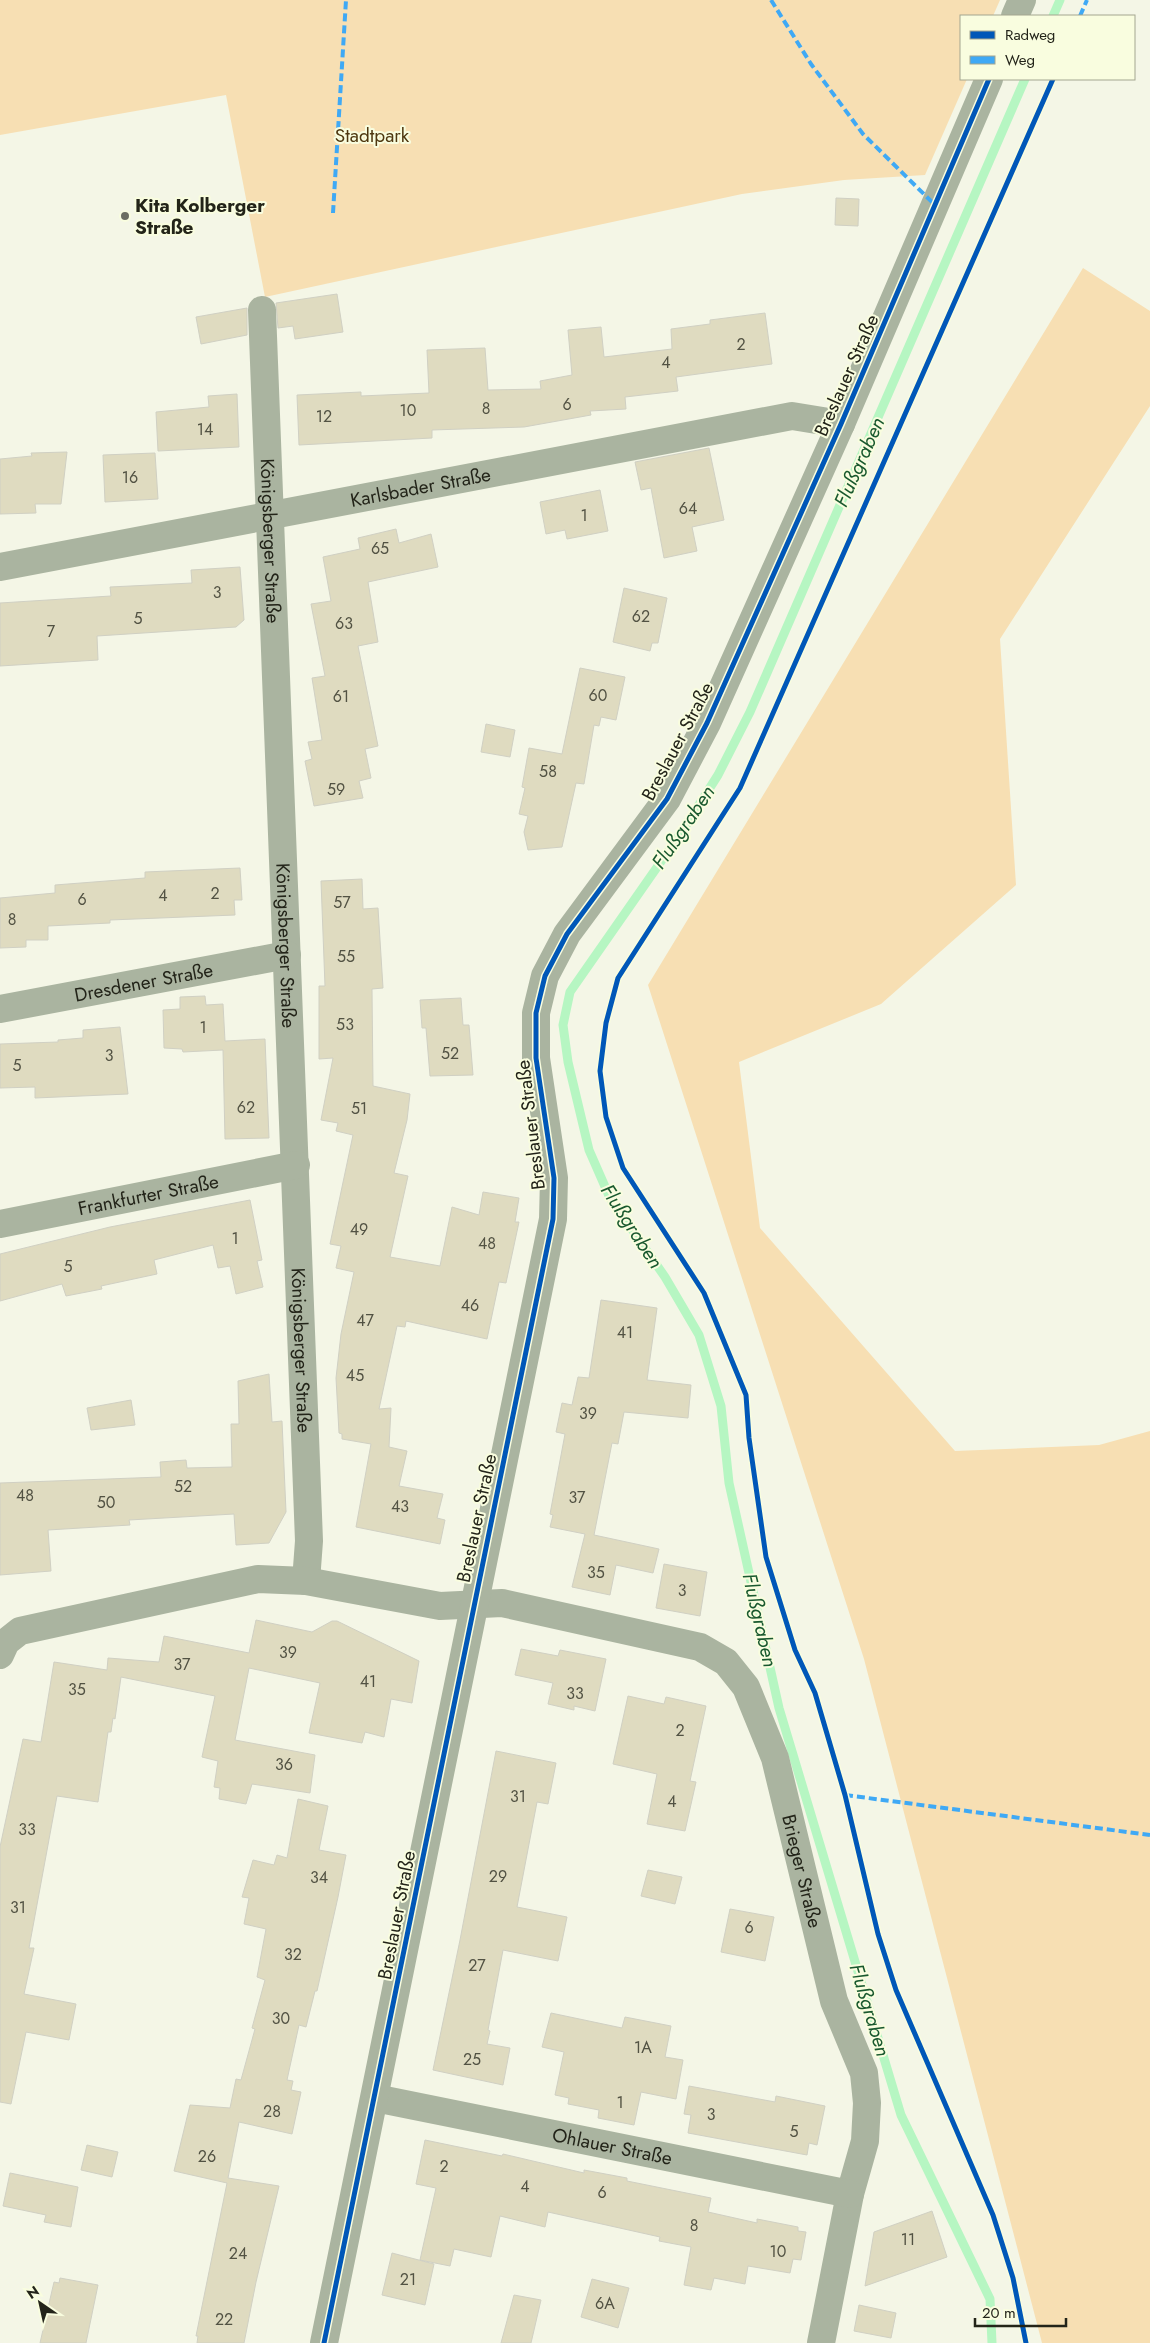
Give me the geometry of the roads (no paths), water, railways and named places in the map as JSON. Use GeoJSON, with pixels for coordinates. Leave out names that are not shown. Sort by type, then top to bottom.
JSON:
{"type":"FeatureCollection","features":[{"type":"Feature","properties":{"kind":"street"},"geometry":{"type":"LineString","coordinates":[[1015,15],[1022,0]]}},
{"type":"Feature","properties":{"kind":"street","name":"Breslauer Straße"},"geometry":{"type":"LineString","coordinates":[[324,2343],[553,1218],[554,1178],[536,1058],[536,1014],[545,976],[567,934],[672,790],[707,723],[841,424],[989,80]]}},
{"type":"Feature","properties":{"kind":"street","name":"Königsberger Straße"},"geometry":{"type":"LineString","coordinates":[[262,310],[272,517],[296,1165],[309,1541],[306,1581]]}},
{"type":"Feature","properties":{"kind":"street","name":"Karlsbader Straße"},"geometry":{"type":"LineString","coordinates":[[0,567],[272,517],[792,416],[841,424]]}},
{"type":"Feature","properties":{"kind":"street","name":"Dresdener Straße"},"geometry":{"type":"LineString","coordinates":[[0,1009],[287,955]]}},
{"type":"Feature","properties":{"kind":"street","name":"Frankfurter Straße"},"geometry":{"type":"LineString","coordinates":[[0,1224],[296,1165]]}},
{"type":"Feature","properties":{"kind":"street"},"geometry":{"type":"LineString","coordinates":[[0,1655],[6,1642],[20,1631],[258,1579],[306,1581],[440,1606],[474,1604]]}},
{"type":"Feature","properties":{"kind":"street","name":"Brieger Straße"},"geometry":{"type":"LineString","coordinates":[[474,1604],[502,1603],[700,1647],[726,1662],[746,1687],[775,1758],[834,2000],[864,2073],[868,2103],[866,2141],[850,2194],[821,2343]]}},
{"type":"Feature","properties":{"kind":"street","name":"Ohlauer Straße"},"geometry":{"type":"LineString","coordinates":[[375,2098],[850,2194]]}},
{"type":"Feature","properties":{"kind":"waterway","name":"Flußgraben"},"geometry":{"type":"LineString","coordinates":[[1053,15],[1060,0]]}},
{"type":"Feature","properties":{"kind":"waterway","name":"Flußgraben"},"geometry":{"type":"LineString","coordinates":[[992,2343],[990,2299],[901,2115],[779,1708],[729,1483],[721,1406],[699,1335],[665,1277],[610,1198],[589,1150],[568,1062],[563,1025],[570,992],[683,830],[718,775],[750,712],[1025,80]]}},
{"type":"Feature","properties":{"kind":"place","name":"Kita Kolberger Straße"},"geometry":{"type":"Point","coordinates":[125,216]}},
{"type":"Feature","properties":{"kind":"park label","name":"Stadtpark"},"geometry":{"type":"Point","coordinates":[372,135]}}]}
